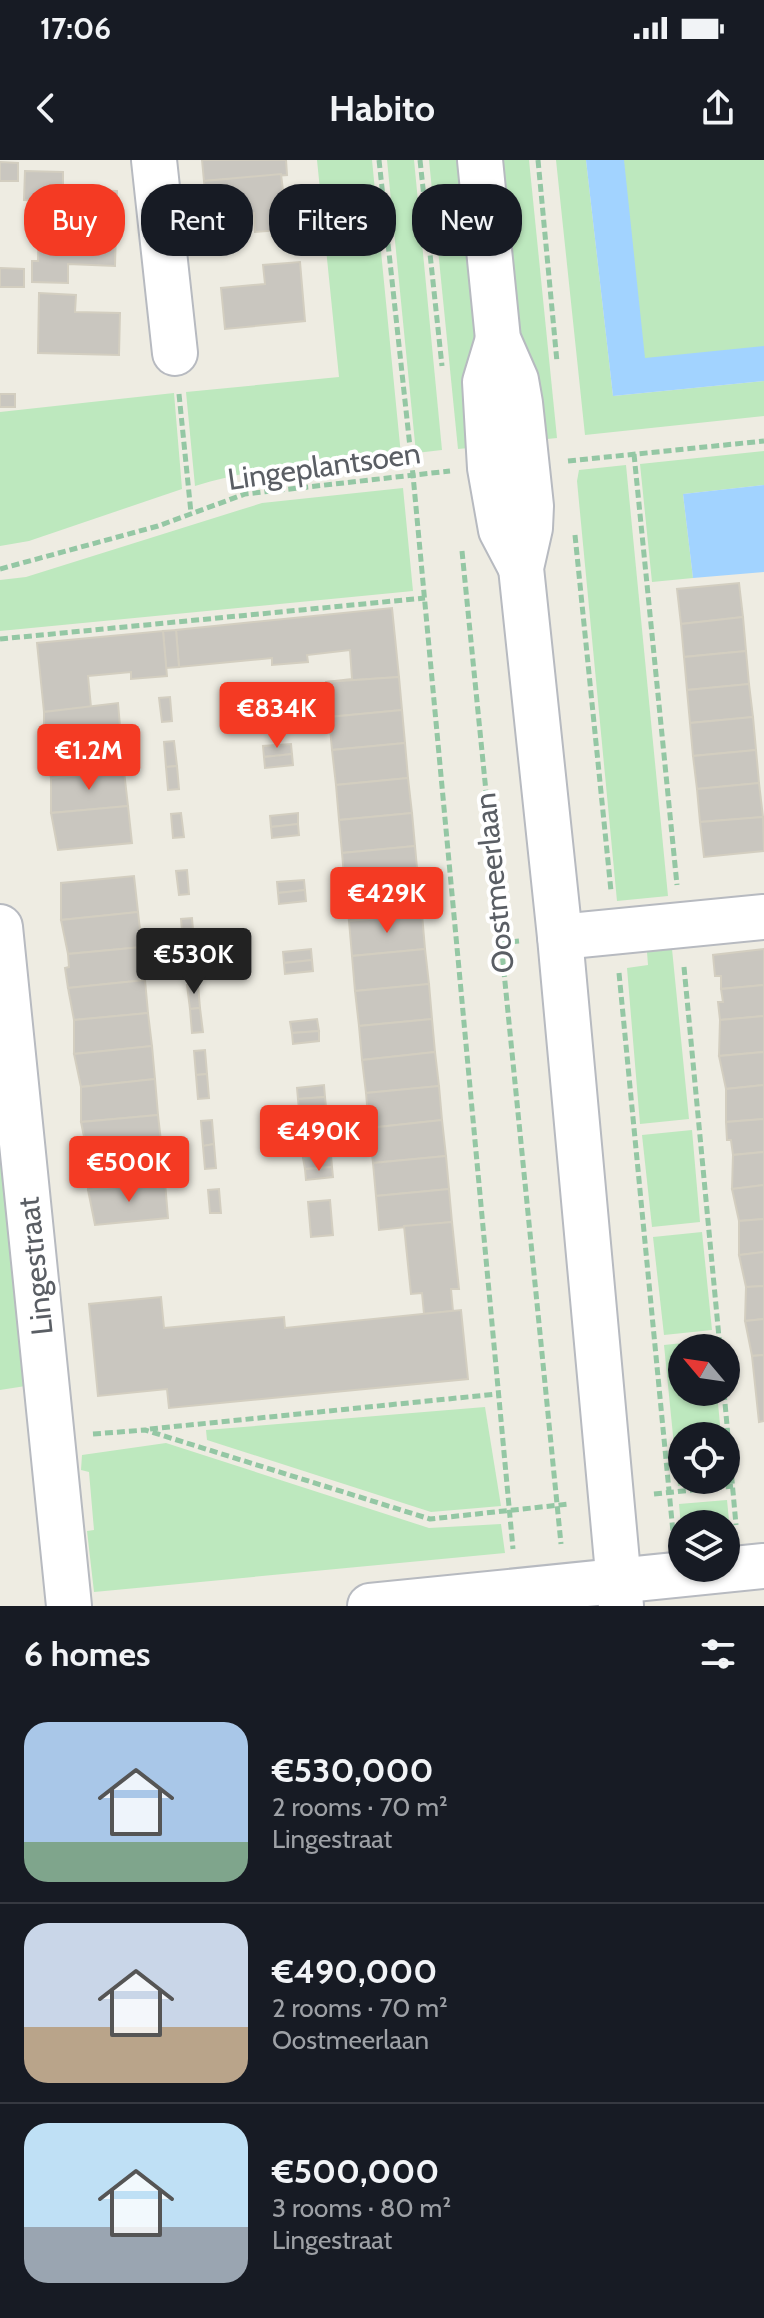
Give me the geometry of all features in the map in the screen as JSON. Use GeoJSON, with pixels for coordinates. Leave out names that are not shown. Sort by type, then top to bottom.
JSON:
{"type":"FeatureCollection","features":[{"type":"Feature","properties":{"kind":"street"},"geometry":{"type":"LineString","coordinates":[[154,160],[175,353]]}},
{"type":"Feature","properties":{"kind":"street","name":"Oostmeerlaan"},"geometry":{"type":"LineString","coordinates":[[480,160],[498,339],[553,458],[530,528],[521,568],[560,937],[620,1592]]}},
{"type":"Feature","properties":{"kind":"street","name":"Oostmeerlaan"},"geometry":{"type":"LineString","coordinates":[[498,339],[485,382],[490,468],[501,530],[521,568]]}},
{"type":"Feature","properties":{"kind":"street"},"geometry":{"type":"LineString","coordinates":[[560,937],[764,917]]}},
{"type":"Feature","properties":{"kind":"street","name":"Lingestraat"},"geometry":{"type":"LineString","coordinates":[[0,927],[69,1606]]}},
{"type":"Feature","properties":{"kind":"street"},"geometry":{"type":"LineString","coordinates":[[370,1606],[565,1585],[620,1592],[668,1577]]}},
{"type":"Feature","properties":{"kind":"path","name":"Oostmeerlaan"},"geometry":{"type":"LineString","coordinates":[[379,160],[425,598],[516,1591]]}},
{"type":"Feature","properties":{"kind":"path"},"geometry":{"type":"LineString","coordinates":[[420,160],[443,373]]}},
{"type":"Feature","properties":{"kind":"path"},"geometry":{"type":"LineString","coordinates":[[538,160],[559,377]]}},
{"type":"Feature","properties":{"kind":"path"},"geometry":{"type":"LineString","coordinates":[[175,353],[191,513]]}},
{"type":"Feature","properties":{"kind":"path"},"geometry":{"type":"LineString","coordinates":[[553,458],[764,441]]}},
{"type":"Feature","properties":{"kind":"path"},"geometry":{"type":"LineString","coordinates":[[553,458],[569,476]]}},
{"type":"Feature","properties":{"kind":"path","name":"Lingeplantsoen"},"geometry":{"type":"LineString","coordinates":[[0,569],[78,550],[245,494],[454,471],[453,460]]}},
{"type":"Feature","properties":{"kind":"path"},"geometry":{"type":"LineString","coordinates":[[574,523],[668,1473]]}},
{"type":"Feature","properties":{"kind":"path","name":"Oostmeerlaan"},"geometry":{"type":"LineString","coordinates":[[461,549],[565,1585]]}},
{"type":"Feature","properties":{"kind":"path"},"geometry":{"type":"LineString","coordinates":[[0,639],[425,598]]}},
{"type":"Feature","properties":{"kind":"path"},"geometry":{"type":"LineString","coordinates":[[53,1437],[497,1394]]}},
{"type":"Feature","properties":{"kind":"path"},"geometry":{"type":"LineString","coordinates":[[145,1430],[430,1519],[668,1493]]}},
{"type":"Feature","properties":{"kind":"path"},"geometry":{"type":"LineString","coordinates":[[735,1494],[752,1568]]}},
{"type":"Feature","properties":{"kind":"green space"},"geometry":{"type":"Polygon","coordinates":[[[317,160],[372,160],[374,184],[319,184],[317,160]]]}},
{"type":"Feature","properties":{"kind":"green space"},"geometry":{"type":"Polygon","coordinates":[[[387,160],[414,160],[416,184],[412,184],[412,256],[423,256],[442,450],[416,453],[396,251],[396,184],[389,184],[387,160]]]}},
{"type":"Feature","properties":{"kind":"green space"},"geometry":{"type":"Polygon","coordinates":[[[429,160],[461,160],[463,184],[431,184],[429,160]]]}},
{"type":"Feature","properties":{"kind":"green space"},"geometry":{"type":"Polygon","coordinates":[[[498,160],[529,160],[557,438],[537,440],[517,339],[508,256],[522,256],[522,184],[501,184],[498,160]]]}},
{"type":"Feature","properties":{"kind":"green space"},"geometry":{"type":"Polygon","coordinates":[[[556,160],[586,160],[613,396],[764,381],[764,416],[585,435],[556,160]]]}},
{"type":"Feature","properties":{"kind":"green space"},"geometry":{"type":"Polygon","coordinates":[[[615,160],[764,160],[764,354],[636,367],[615,160]]]}},
{"type":"Feature","properties":{"kind":"green space"},"geometry":{"type":"Polygon","coordinates":[[[327,256],[381,256],[401,455],[272,469],[195,486],[186,392],[339,377],[327,256]]]}},
{"type":"Feature","properties":{"kind":"green space"},"geometry":{"type":"Polygon","coordinates":[[[439,256],[470,256],[476,324],[479,447],[458,449],[439,256]]]}},
{"type":"Feature","properties":{"kind":"green space"},"geometry":{"type":"Polygon","coordinates":[[[174,393],[182,489],[29,541],[0,546],[0,412],[174,393]]]}},
{"type":"Feature","properties":{"kind":"green space"},"geometry":{"type":"Polygon","coordinates":[[[764,451],[764,485],[683,494],[693,578],[652,582],[640,464],[764,451]]]}},
{"type":"Feature","properties":{"kind":"green space"},"geometry":{"type":"Polygon","coordinates":[[[626,465],[668,896],[617,901],[577,481],[579,470],[626,465]]]}},
{"type":"Feature","properties":{"kind":"green space"},"geometry":{"type":"Polygon","coordinates":[[[403,488],[413,591],[0,631],[0,580],[26,577],[262,503],[403,488]]]}},
{"type":"Feature","properties":{"kind":"green space"},"geometry":{"type":"Polygon","coordinates":[[[672,949],[689,1119],[640,1124],[627,968],[648,965],[647,952],[672,949]]]}},
{"type":"Feature","properties":{"kind":"green space"},"geometry":{"type":"Polygon","coordinates":[[[0,1064],[32,1385],[0,1390],[0,1064]]]}},
{"type":"Feature","properties":{"kind":"green space"},"geometry":{"type":"Polygon","coordinates":[[[692,1130],[700,1222],[652,1227],[642,1135],[692,1130]]]}},
{"type":"Feature","properties":{"kind":"green space"},"geometry":{"type":"Polygon","coordinates":[[[702,1232],[712,1330],[664,1335],[653,1237],[702,1232]]]}},
{"type":"Feature","properties":{"kind":"green space"},"geometry":{"type":"Polygon","coordinates":[[[664,1345],[668,1345],[668,1385],[664,1345]]]}},
{"type":"Feature","properties":{"kind":"green space"},"geometry":{"type":"Polygon","coordinates":[[[670,1406],[718,1406],[720,1422],[672,1422],[670,1406]]]}},
{"type":"Feature","properties":{"kind":"green space"},"geometry":{"type":"Polygon","coordinates":[[[485,1407],[501,1506],[431,1512],[207,1440],[206,1430],[485,1407]]]}},
{"type":"Feature","properties":{"kind":"green space"},"geometry":{"type":"Polygon","coordinates":[[[166,1443],[429,1528],[501,1524],[505,1553],[94,1592],[87,1531],[94,1530],[89,1472],[81,1470],[82,1455],[166,1443]]]}},
{"type":"Feature","properties":{"kind":"green space"},"geometry":{"type":"Polygon","coordinates":[[[727,1500],[728,1510],[680,1510],[679,1504],[727,1500]]]}},
{"type":"Feature","properties":{"kind":"water"},"geometry":{"type":"Polygon","coordinates":[[[586,160],[624,160],[645,358],[764,346],[764,381],[613,396],[586,160]]]}},
{"type":"Feature","properties":{"kind":"water"},"geometry":{"type":"Polygon","coordinates":[[[764,485],[764,572],[693,578],[683,494],[764,485]]]}},
{"type":"Feature","properties":{"kind":"building"},"geometry":{"type":"Polygon","coordinates":[[[202,160],[286,160],[287,175],[204,181],[202,160]]]}},
{"type":"Feature","properties":{"kind":"building"},"geometry":{"type":"Polygon","coordinates":[[[0,162],[18,163],[18,181],[0,181],[0,162]]]}},
{"type":"Feature","properties":{"kind":"building"},"geometry":{"type":"Polygon","coordinates":[[[25,171],[63,172],[63,184],[25,184],[25,171]]]}},
{"type":"Feature","properties":{"kind":"building"},"geometry":{"type":"Polygon","coordinates":[[[281,174],[282,184],[269,184],[269,231],[255,232],[253,184],[204,184],[204,181],[281,174]]]}},
{"type":"Feature","properties":{"kind":"building"},"geometry":{"type":"Polygon","coordinates":[[[38,256],[115,256],[115,266],[68,264],[68,283],[32,282],[32,261],[38,261],[38,256]]]}},
{"type":"Feature","properties":{"kind":"building"},"geometry":{"type":"Polygon","coordinates":[[[300,262],[305,321],[225,329],[221,288],[265,284],[263,265],[300,262]]]}},
{"type":"Feature","properties":{"kind":"building"},"geometry":{"type":"Polygon","coordinates":[[[0,268],[24,269],[24,287],[0,287],[0,268]]]}},
{"type":"Feature","properties":{"kind":"building"},"geometry":{"type":"Polygon","coordinates":[[[39,293],[76,295],[75,312],[120,313],[119,355],[38,353],[39,293]]]}},
{"type":"Feature","properties":{"kind":"building"},"geometry":{"type":"Polygon","coordinates":[[[0,394],[15,394],[15,407],[0,407],[0,394]]]}},
{"type":"Feature","properties":{"kind":"building"},"geometry":{"type":"Polygon","coordinates":[[[739,583],[743,617],[681,624],[677,589],[739,583]]]}},
{"type":"Feature","properties":{"kind":"building"},"geometry":{"type":"Polygon","coordinates":[[[392,608],[399,677],[326,682],[352,679],[350,650],[307,655],[308,662],[272,665],[272,658],[179,667],[176,630],[392,608]]]}},
{"type":"Feature","properties":{"kind":"building"},"geometry":{"type":"Polygon","coordinates":[[[743,617],[746,651],[684,657],[681,624],[743,617]]]}},
{"type":"Feature","properties":{"kind":"building"},"geometry":{"type":"Polygon","coordinates":[[[176,630],[179,667],[166,668],[163,631],[176,630]]]}},
{"type":"Feature","properties":{"kind":"building"},"geometry":{"type":"Polygon","coordinates":[[[163,631],[167,676],[131,679],[131,672],[88,676],[91,707],[44,712],[37,643],[163,631]]]}},
{"type":"Feature","properties":{"kind":"building"},"geometry":{"type":"Polygon","coordinates":[[[746,651],[749,684],[687,690],[684,657],[746,651]]]}},
{"type":"Feature","properties":{"kind":"building"},"geometry":{"type":"Polygon","coordinates":[[[399,677],[402,710],[329,717],[326,682],[399,677]]]}},
{"type":"Feature","properties":{"kind":"building"},"geometry":{"type":"Polygon","coordinates":[[[749,684],[753,717],[690,723],[687,690],[749,684]]]}},
{"type":"Feature","properties":{"kind":"building"},"geometry":{"type":"Polygon","coordinates":[[[285,686],[286,697],[259,700],[257,689],[285,686]]]}},
{"type":"Feature","properties":{"kind":"building"},"geometry":{"type":"Polygon","coordinates":[[[170,697],[172,721],[162,722],[159,698],[170,697]]]}},
{"type":"Feature","properties":{"kind":"building"},"geometry":{"type":"Polygon","coordinates":[[[118,703],[121,738],[44,745],[44,712],[118,703]]]}},
{"type":"Feature","properties":{"kind":"building"},"geometry":{"type":"Polygon","coordinates":[[[402,710],[405,743],[332,750],[329,717],[402,710]]]}},
{"type":"Feature","properties":{"kind":"building"},"geometry":{"type":"Polygon","coordinates":[[[753,717],[756,750],[693,756],[690,723],[753,717]]]}},
{"type":"Feature","properties":{"kind":"building"},"geometry":{"type":"Polygon","coordinates":[[[121,738],[124,771],[51,778],[44,745],[121,738]]]}},
{"type":"Feature","properties":{"kind":"building"},"geometry":{"type":"Polygon","coordinates":[[[174,741],[177,766],[166,767],[164,742],[174,741]]]}},
{"type":"Feature","properties":{"kind":"building"},"geometry":{"type":"Polygon","coordinates":[[[405,743],[408,778],[336,785],[332,750],[405,743]]]}},
{"type":"Feature","properties":{"kind":"building"},"geometry":{"type":"Polygon","coordinates":[[[291,744],[292,754],[264,757],[263,746],[291,744]]]}},
{"type":"Feature","properties":{"kind":"building"},"geometry":{"type":"Polygon","coordinates":[[[756,750],[759,783],[697,789],[693,756],[756,750]]]}},
{"type":"Feature","properties":{"kind":"building"},"geometry":{"type":"Polygon","coordinates":[[[292,754],[293,765],[265,768],[264,757],[292,754]]]}},
{"type":"Feature","properties":{"kind":"building"},"geometry":{"type":"Polygon","coordinates":[[[177,766],[179,789],[168,790],[166,767],[177,766]]]}},
{"type":"Feature","properties":{"kind":"building"},"geometry":{"type":"Polygon","coordinates":[[[124,771],[128,806],[51,813],[51,778],[124,771]]]}},
{"type":"Feature","properties":{"kind":"building"},"geometry":{"type":"Polygon","coordinates":[[[408,778],[412,813],[339,820],[336,785],[408,778]]]}},
{"type":"Feature","properties":{"kind":"building"},"geometry":{"type":"Polygon","coordinates":[[[759,783],[763,817],[700,822],[697,789],[759,783]]]}},
{"type":"Feature","properties":{"kind":"building"},"geometry":{"type":"Polygon","coordinates":[[[128,806],[132,843],[58,850],[51,813],[128,806]]]}},
{"type":"Feature","properties":{"kind":"building"},"geometry":{"type":"Polygon","coordinates":[[[181,813],[184,837],[173,838],[171,814],[181,813]]]}},
{"type":"Feature","properties":{"kind":"building"},"geometry":{"type":"Polygon","coordinates":[[[298,813],[298,824],[271,827],[270,816],[298,813]]]}},
{"type":"Feature","properties":{"kind":"building"},"geometry":{"type":"Polygon","coordinates":[[[412,813],[415,846],[342,853],[339,820],[412,813]]]}},
{"type":"Feature","properties":{"kind":"building"},"geometry":{"type":"Polygon","coordinates":[[[763,817],[764,851],[704,857],[700,822],[763,817]]]}},
{"type":"Feature","properties":{"kind":"building"},"geometry":{"type":"Polygon","coordinates":[[[298,824],[299,835],[272,838],[271,827],[298,824]]]}},
{"type":"Feature","properties":{"kind":"building"},"geometry":{"type":"Polygon","coordinates":[[[415,846],[418,879],[345,887],[342,853],[415,846]]]}},
{"type":"Feature","properties":{"kind":"building"},"geometry":{"type":"Polygon","coordinates":[[[187,870],[189,894],[179,895],[176,871],[187,870]]]}},
{"type":"Feature","properties":{"kind":"building"},"geometry":{"type":"Polygon","coordinates":[[[134,876],[138,912],[61,920],[61,883],[134,876]]]}},
{"type":"Feature","properties":{"kind":"building"},"geometry":{"type":"Polygon","coordinates":[[[418,879],[422,914],[349,921],[345,887],[418,879]]]}},
{"type":"Feature","properties":{"kind":"building"},"geometry":{"type":"Polygon","coordinates":[[[304,880],[305,890],[278,893],[277,882],[304,880]]]}},
{"type":"Feature","properties":{"kind":"building"},"geometry":{"type":"Polygon","coordinates":[[[305,890],[306,901],[279,904],[278,893],[305,890]]]}},
{"type":"Feature","properties":{"kind":"building"},"geometry":{"type":"Polygon","coordinates":[[[138,912],[142,947],[68,954],[61,920],[138,912]]]}},
{"type":"Feature","properties":{"kind":"building"},"geometry":{"type":"Polygon","coordinates":[[[422,914],[425,949],[352,956],[349,921],[422,914]]]}},
{"type":"Feature","properties":{"kind":"building"},"geometry":{"type":"Polygon","coordinates":[[[192,918],[194,942],[183,943],[181,919],[192,918]]]}},
{"type":"Feature","properties":{"kind":"building"},"geometry":{"type":"Polygon","coordinates":[[[194,942],[197,966],[186,967],[183,943],[194,942]]]}},
{"type":"Feature","properties":{"kind":"building"},"geometry":{"type":"Polygon","coordinates":[[[142,947],[145,980],[68,988],[65,968],[69,967],[68,954],[142,947]]]}},
{"type":"Feature","properties":{"kind":"building"},"geometry":{"type":"Polygon","coordinates":[[[311,949],[312,960],[284,963],[283,952],[311,949]]]}},
{"type":"Feature","properties":{"kind":"building"},"geometry":{"type":"Polygon","coordinates":[[[425,949],[429,984],[355,991],[352,956],[425,949]]]}},
{"type":"Feature","properties":{"kind":"building"},"geometry":{"type":"Polygon","coordinates":[[[764,949],[764,985],[721,989],[721,976],[715,976],[713,955],[764,949]]]}},
{"type":"Feature","properties":{"kind":"building"},"geometry":{"type":"Polygon","coordinates":[[[312,960],[313,971],[285,974],[284,963],[312,960]]]}},
{"type":"Feature","properties":{"kind":"building"},"geometry":{"type":"Polygon","coordinates":[[[145,980],[148,1013],[74,1020],[68,988],[145,980]]]}},
{"type":"Feature","properties":{"kind":"building"},"geometry":{"type":"Polygon","coordinates":[[[198,984],[200,1008],[190,1009],[187,985],[198,984]]]}},
{"type":"Feature","properties":{"kind":"building"},"geometry":{"type":"Polygon","coordinates":[[[429,984],[432,1019],[359,1026],[355,991],[429,984]]]}},
{"type":"Feature","properties":{"kind":"building"},"geometry":{"type":"Polygon","coordinates":[[[764,985],[764,1016],[720,1020],[718,1002],[723,1002],[721,989],[764,985]]]}},
{"type":"Feature","properties":{"kind":"building"},"geometry":{"type":"Polygon","coordinates":[[[200,1008],[203,1032],[192,1033],[190,1009],[200,1008]]]}},
{"type":"Feature","properties":{"kind":"building"},"geometry":{"type":"Polygon","coordinates":[[[148,1013],[152,1046],[74,1054],[74,1020],[148,1013]]]}},
{"type":"Feature","properties":{"kind":"building"},"geometry":{"type":"Polygon","coordinates":[[[764,1016],[764,1052],[719,1056],[720,1020],[764,1016]]]}},
{"type":"Feature","properties":{"kind":"building"},"geometry":{"type":"Polygon","coordinates":[[[317,1019],[319,1031],[292,1033],[290,1022],[317,1019]]]}},
{"type":"Feature","properties":{"kind":"building"},"geometry":{"type":"Polygon","coordinates":[[[432,1019],[435,1052],[362,1060],[359,1026],[432,1019]]]}},
{"type":"Feature","properties":{"kind":"building"},"geometry":{"type":"Polygon","coordinates":[[[319,1031],[319,1041],[293,1044],[292,1033],[319,1031]]]}},
{"type":"Feature","properties":{"kind":"building"},"geometry":{"type":"Polygon","coordinates":[[[152,1046],[155,1079],[81,1087],[74,1054],[152,1046]]]}},
{"type":"Feature","properties":{"kind":"building"},"geometry":{"type":"Polygon","coordinates":[[[205,1050],[207,1074],[196,1075],[194,1051],[205,1050]]]}},
{"type":"Feature","properties":{"kind":"building"},"geometry":{"type":"Polygon","coordinates":[[[435,1052],[439,1086],[366,1093],[362,1060],[435,1052]]]}},
{"type":"Feature","properties":{"kind":"building"},"geometry":{"type":"Polygon","coordinates":[[[764,1052],[764,1085],[726,1089],[719,1056],[764,1052]]]}},
{"type":"Feature","properties":{"kind":"building"},"geometry":{"type":"Polygon","coordinates":[[[207,1074],[209,1098],[198,1099],[196,1075],[207,1074]]]}},
{"type":"Feature","properties":{"kind":"building"},"geometry":{"type":"Polygon","coordinates":[[[155,1079],[158,1115],[81,1122],[81,1087],[155,1079]]]}},
{"type":"Feature","properties":{"kind":"building"},"geometry":{"type":"Polygon","coordinates":[[[324,1085],[325,1097],[298,1099],[297,1088],[324,1085]]]}},
{"type":"Feature","properties":{"kind":"building"},"geometry":{"type":"Polygon","coordinates":[[[764,1085],[764,1119],[726,1122],[726,1089],[764,1085]]]}},
{"type":"Feature","properties":{"kind":"building"},"geometry":{"type":"Polygon","coordinates":[[[439,1086],[442,1120],[369,1128],[366,1093],[439,1086]]]}},
{"type":"Feature","properties":{"kind":"building"},"geometry":{"type":"Polygon","coordinates":[[[325,1097],[326,1107],[299,1110],[298,1099],[325,1097]]]}},
{"type":"Feature","properties":{"kind":"building"},"geometry":{"type":"Polygon","coordinates":[[[158,1115],[162,1150],[88,1157],[81,1122],[158,1115]]]}},
{"type":"Feature","properties":{"kind":"building"},"geometry":{"type":"Polygon","coordinates":[[[764,1119],[764,1152],[733,1155],[731,1140],[727,1140],[726,1122],[764,1119]]]}},
{"type":"Feature","properties":{"kind":"building"},"geometry":{"type":"Polygon","coordinates":[[[212,1120],[214,1144],[203,1146],[201,1121],[212,1120]]]}},
{"type":"Feature","properties":{"kind":"building"},"geometry":{"type":"Polygon","coordinates":[[[442,1120],[446,1156],[373,1163],[369,1128],[442,1120]]]}},
{"type":"Feature","properties":{"kind":"building"},"geometry":{"type":"Polygon","coordinates":[[[214,1144],[216,1168],[205,1169],[203,1146],[214,1144]]]}},
{"type":"Feature","properties":{"kind":"building"},"geometry":{"type":"Polygon","coordinates":[[[162,1150],[165,1182],[88,1190],[88,1157],[162,1150]]]}},
{"type":"Feature","properties":{"kind":"building"},"geometry":{"type":"Polygon","coordinates":[[[764,1152],[764,1185],[732,1189],[733,1155],[764,1152]]]}},
{"type":"Feature","properties":{"kind":"building"},"geometry":{"type":"Polygon","coordinates":[[[331,1155],[332,1167],[305,1169],[303,1158],[331,1155]]]}},
{"type":"Feature","properties":{"kind":"building"},"geometry":{"type":"Polygon","coordinates":[[[446,1156],[449,1189],[376,1196],[373,1163],[446,1156]]]}},
{"type":"Feature","properties":{"kind":"building"},"geometry":{"type":"Polygon","coordinates":[[[332,1167],[333,1177],[306,1180],[305,1169],[332,1167]]]}},
{"type":"Feature","properties":{"kind":"building"},"geometry":{"type":"Polygon","coordinates":[[[165,1182],[168,1218],[95,1225],[88,1190],[165,1182]]]}},
{"type":"Feature","properties":{"kind":"building"},"geometry":{"type":"Polygon","coordinates":[[[764,1185],[764,1219],[739,1221],[732,1189],[764,1185]]]}},
{"type":"Feature","properties":{"kind":"building"},"geometry":{"type":"Polygon","coordinates":[[[219,1189],[221,1213],[210,1213],[208,1190],[219,1189]]]}},
{"type":"Feature","properties":{"kind":"building"},"geometry":{"type":"Polygon","coordinates":[[[449,1189],[452,1222],[379,1230],[376,1196],[449,1189]]]}},
{"type":"Feature","properties":{"kind":"building"},"geometry":{"type":"Polygon","coordinates":[[[330,1200],[333,1235],[311,1237],[308,1202],[330,1200]]]}},
{"type":"Feature","properties":{"kind":"building"},"geometry":{"type":"Polygon","coordinates":[[[764,1219],[764,1252],[739,1255],[739,1221],[764,1219]]]}},
{"type":"Feature","properties":{"kind":"building"},"geometry":{"type":"Polygon","coordinates":[[[452,1222],[459,1289],[451,1289],[453,1311],[424,1314],[422,1293],[411,1294],[404,1226],[452,1222]]]}},
{"type":"Feature","properties":{"kind":"building"},"geometry":{"type":"Polygon","coordinates":[[[764,1252],[764,1286],[746,1287],[739,1255],[764,1252]]]}},
{"type":"Feature","properties":{"kind":"building"},"geometry":{"type":"Polygon","coordinates":[[[764,1286],[764,1319],[745,1321],[746,1287],[764,1286]]]}},
{"type":"Feature","properties":{"kind":"building"},"geometry":{"type":"Polygon","coordinates":[[[161,1297],[164,1328],[284,1317],[285,1328],[461,1310],[468,1379],[169,1408],[167,1389],[98,1396],[89,1304],[161,1297]]]}},
{"type":"Feature","properties":{"kind":"building"},"geometry":{"type":"Polygon","coordinates":[[[764,1319],[764,1355],[752,1356],[745,1321],[764,1319]]]}},
{"type":"Feature","properties":{"kind":"building"},"geometry":{"type":"Polygon","coordinates":[[[764,1355],[764,1421],[759,1422],[752,1356],[764,1355]]]}}]}
